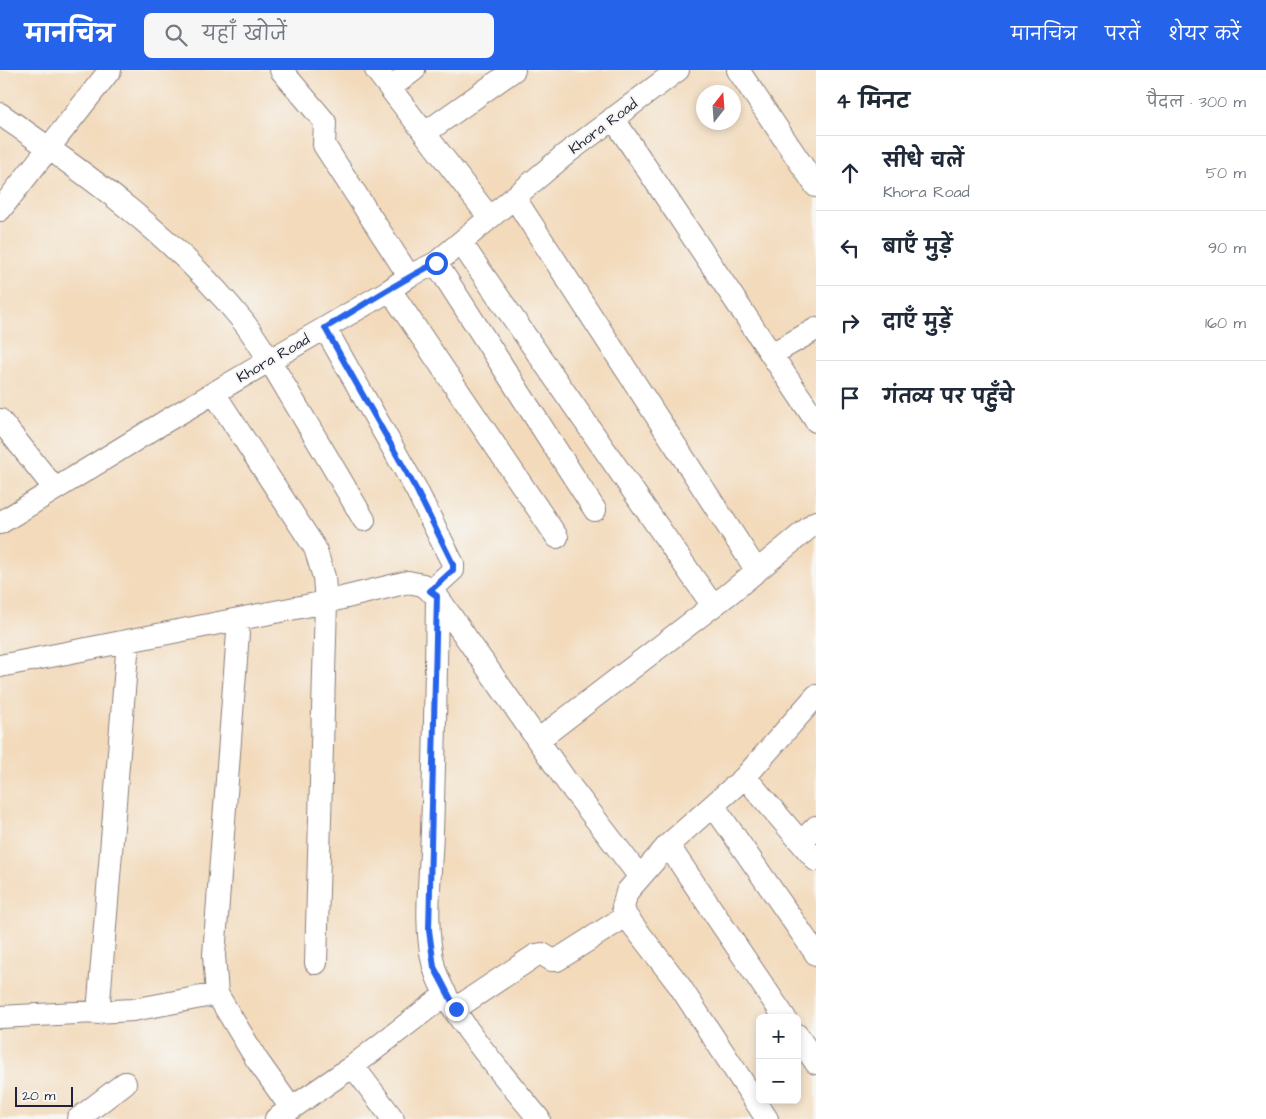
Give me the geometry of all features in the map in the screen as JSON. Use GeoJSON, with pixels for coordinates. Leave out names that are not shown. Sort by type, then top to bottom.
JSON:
{"type":"FeatureCollection","features":[{"type":"Feature","properties":{"kind":"street"},"geometry":{"type":"LineString","coordinates":[[0,210],[109,70]]}},
{"type":"Feature","properties":{"kind":"street"},"geometry":{"type":"LineString","coordinates":[[281,70],[325,122],[324,145],[409,276]]}},
{"type":"Feature","properties":{"kind":"street"},"geometry":{"type":"LineString","coordinates":[[376,70],[489,217]]}},
{"type":"Feature","properties":{"kind":"street"},"geometry":{"type":"LineString","coordinates":[[390,88],[414,70]]}},
{"type":"Feature","properties":{"kind":"street"},"geometry":{"type":"LineString","coordinates":[[425,133],[514,70]]}},
{"type":"Feature","properties":{"kind":"street","name":"Khora Road"},"geometry":{"type":"LineString","coordinates":[[0,523],[214,393],[390,290],[409,276],[436,263],[566,153],[678,70]]}},
{"type":"Feature","properties":{"kind":"street"},"geometry":{"type":"LineString","coordinates":[[738,70],[816,186]]}},
{"type":"Feature","properties":{"kind":"street"},"geometry":{"type":"LineString","coordinates":[[0,114],[49,148],[126,207],[196,269],[242,321],[270,360],[364,520]]}},
{"type":"Feature","properties":{"kind":"street"},"geometry":{"type":"LineString","coordinates":[[613,118],[816,421]]}},
{"type":"Feature","properties":{"kind":"street"},"geometry":{"type":"LineString","coordinates":[[514,198],[757,571]]}},
{"type":"Feature","properties":{"kind":"street"},"geometry":{"type":"LineString","coordinates":[[460,243],[713,606]]}},
{"type":"Feature","properties":{"kind":"street"},"geometry":{"type":"LineString","coordinates":[[436,263],[595,510]]}},
{"type":"Feature","properties":{"kind":"street"},"geometry":{"type":"LineString","coordinates":[[390,290],[557,537]]}},
{"type":"Feature","properties":{"kind":"street"},"geometry":{"type":"LineString","coordinates":[[325,328],[411,481],[453,564],[453,570],[434,593],[429,930],[434,967],[451,1002],[473,1036],[539,1119]]}},
{"type":"Feature","properties":{"kind":"street"},"geometry":{"type":"LineString","coordinates":[[772,354],[816,329]]}},
{"type":"Feature","properties":{"kind":"street"},"geometry":{"type":"LineString","coordinates":[[214,393],[315,548],[324,577],[326,602],[316,963]]}},
{"type":"Feature","properties":{"kind":"street"},"geometry":{"type":"LineString","coordinates":[[0,420],[54,489]]}},
{"type":"Feature","properties":{"kind":"street"},"geometry":{"type":"LineString","coordinates":[[538,740],[713,606],[816,522]]}},
{"type":"Feature","properties":{"kind":"street"},"geometry":{"type":"LineString","coordinates":[[0,666],[326,602],[408,582],[423,585],[434,593],[602,830],[640,876]]}},
{"type":"Feature","properties":{"kind":"street"},"geometry":{"type":"LineString","coordinates":[[239,619],[214,955],[217,994],[257,1060],[283,1114],[451,1002],[536,955],[542,954],[552,960],[557,960],[626,916]]}},
{"type":"Feature","properties":{"kind":"street"},"geometry":{"type":"LineString","coordinates":[[98,1013],[128,640]]}},
{"type":"Feature","properties":{"kind":"street"},"geometry":{"type":"LineString","coordinates":[[767,1119],[679,985],[626,916],[622,907],[627,892],[668,845],[745,777],[816,696]]}},
{"type":"Feature","properties":{"kind":"street"},"geometry":{"type":"LineString","coordinates":[[745,777],[808,835],[816,860]]}},
{"type":"Feature","properties":{"kind":"street"},"geometry":{"type":"LineString","coordinates":[[713,805],[816,954]]}},
{"type":"Feature","properties":{"kind":"street"},"geometry":{"type":"LineString","coordinates":[[668,845],[782,1014]]}},
{"type":"Feature","properties":{"kind":"street"},"geometry":{"type":"LineString","coordinates":[[0,1018],[133,1010],[217,994]]}},
{"type":"Feature","properties":{"kind":"street"},"geometry":{"type":"LineString","coordinates":[[801,1042],[816,1063]]}},
{"type":"Feature","properties":{"kind":"street"},"geometry":{"type":"LineString","coordinates":[[353,1066],[393,1119]]}},
{"type":"Feature","properties":{"kind":"street"},"geometry":{"type":"LineString","coordinates":[[78,1119],[125,1083]]}},
{"type":"Feature","properties":{"kind":"route"},"geometry":{"type":"LineString","coordinates":[[436,263],[409,276],[390,290],[325,328],[416,489],[436,533],[453,564],[453,570],[430,591],[437,596],[436,724],[429,930],[434,967],[446,994],[456,1009]]}}]}
